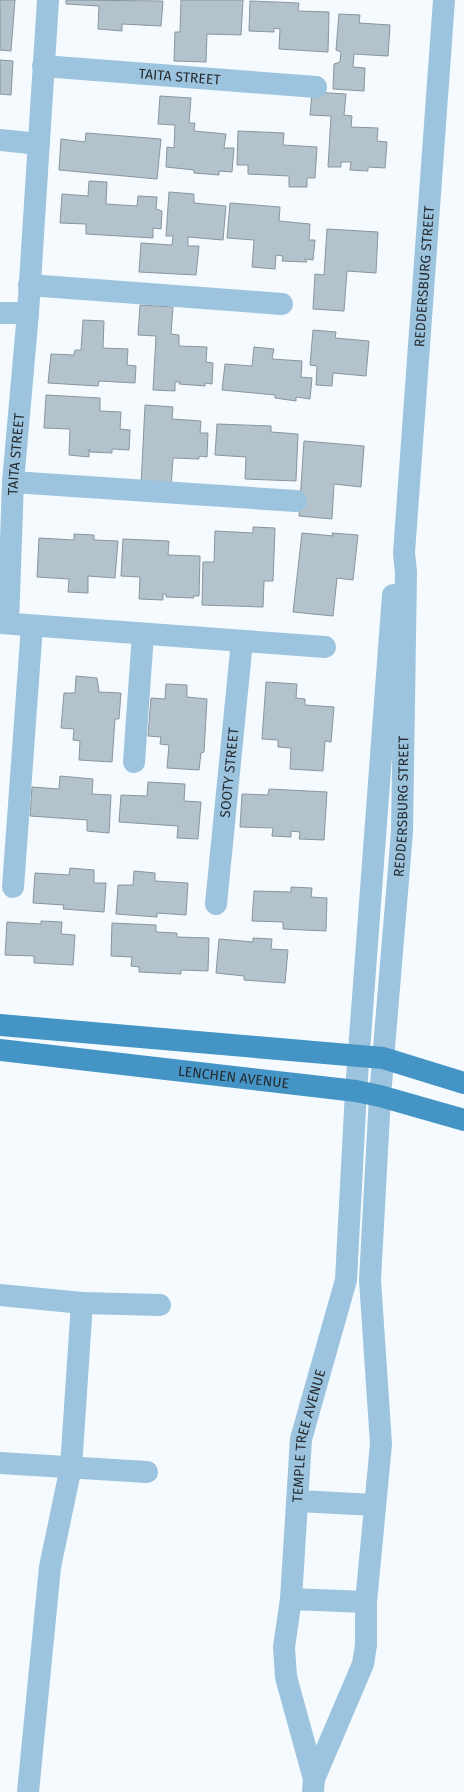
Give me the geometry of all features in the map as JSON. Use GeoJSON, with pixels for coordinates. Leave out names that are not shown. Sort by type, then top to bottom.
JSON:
{"type":"FeatureCollection","features":[{"type":"Feature","properties":{"kind":"main road"},"geometry":{"type":"LineString","coordinates":[[0,1025],[383,1058],[464,1083]]}},
{"type":"Feature","properties":{"kind":"main road","name":"LENCHEN AVENUE"},"geometry":{"type":"LineString","coordinates":[[0,1050],[356,1091],[380,1096],[464,1120]]}},
{"type":"Feature","properties":{"kind":"street","name":"TAITA STREET"},"geometry":{"type":"LineString","coordinates":[[4,623],[13,482],[28,313],[48,0]]}},
{"type":"Feature","properties":{"kind":"street","name":"REDDERSBURG STREET"},"geometry":{"type":"LineString","coordinates":[[380,1096],[402,832],[406,572],[404,554],[444,0]]}},
{"type":"Feature","properties":{"kind":"street","name":"TAITA STREET"},"geometry":{"type":"LineString","coordinates":[[43,66],[316,86]]}},
{"type":"Feature","properties":{"kind":"street"},"geometry":{"type":"LineString","coordinates":[[0,140],[39,144]]}},
{"type":"Feature","properties":{"kind":"street"},"geometry":{"type":"LineString","coordinates":[[29,285],[282,304]]}},
{"type":"Feature","properties":{"kind":"street"},"geometry":{"type":"LineString","coordinates":[[0,313],[28,313]]}},
{"type":"Feature","properties":{"kind":"street"},"geometry":{"type":"LineString","coordinates":[[13,482],[296,501]]}},
{"type":"Feature","properties":{"kind":"street","name":"REDDERSBURG STREET"},"geometry":{"type":"LineString","coordinates":[[356,1091],[391,610],[395,574],[404,554]]}},
{"type":"Feature","properties":{"kind":"street"},"geometry":{"type":"LineString","coordinates":[[4,623],[325,647]]}},
{"type":"Feature","properties":{"kind":"street"},"geometry":{"type":"LineString","coordinates":[[13,887],[32,626]]}},
{"type":"Feature","properties":{"kind":"street"},"geometry":{"type":"LineString","coordinates":[[134,762],[143,634]]}},
{"type":"Feature","properties":{"kind":"street","name":"SOOTY STREET"},"geometry":{"type":"LineString","coordinates":[[216,904],[242,641]]}},
{"type":"Feature","properties":{"kind":"street","name":"TEMPLE TREE AVENUE"},"geometry":{"type":"LineString","coordinates":[[313,1785],[284,1666],[284,1647],[291,1599],[301,1439],[346,1280],[356,1091]]}},
{"type":"Feature","properties":{"kind":"street","name":"TEMPLE TREE AVENUE"},"geometry":{"type":"LineString","coordinates":[[313,1785],[363,1664],[366,1645],[366,1602],[374,1505],[381,1444],[370,1280],[380,1096]]}},
{"type":"Feature","properties":{"kind":"street"},"geometry":{"type":"LineString","coordinates":[[0,1296],[82,1303],[160,1305]]}},
{"type":"Feature","properties":{"kind":"street"},"geometry":{"type":"LineString","coordinates":[[28,1792],[50,1567],[71,1467],[82,1303]]}},
{"type":"Feature","properties":{"kind":"street"},"geometry":{"type":"LineString","coordinates":[[0,1463],[147,1472]]}},
{"type":"Feature","properties":{"kind":"street"},"geometry":{"type":"LineString","coordinates":[[298,1501],[374,1505]]}},
{"type":"Feature","properties":{"kind":"street"},"geometry":{"type":"LineString","coordinates":[[291,1599],[366,1602]]}},
{"type":"Feature","properties":{"kind":"building"},"geometry":{"type":"Polygon","coordinates":[[[0,0],[15,0],[11,51],[0,50],[0,0]]]}},
{"type":"Feature","properties":{"kind":"building"},"geometry":{"type":"Polygon","coordinates":[[[66,0],[163,1],[161,26],[122,24],[122,31],[98,29],[99,6],[66,4],[66,0]]]}},
{"type":"Feature","properties":{"kind":"building"},"geometry":{"type":"Polygon","coordinates":[[[181,0],[243,0],[241,35],[207,34],[206,62],[174,61],[175,32],[180,32],[181,0]]]}},
{"type":"Feature","properties":{"kind":"building"},"geometry":{"type":"Polygon","coordinates":[[[250,1],[299,3],[298,11],[329,12],[328,52],[279,49],[280,29],[274,28],[274,32],[249,31],[250,1]]]}},
{"type":"Feature","properties":{"kind":"building"},"geometry":{"type":"Polygon","coordinates":[[[339,14],[360,15],[359,23],[390,25],[388,56],[354,54],[353,67],[365,68],[364,91],[333,89],[334,64],[340,62],[341,52],[336,50],[339,14]]]}},
{"type":"Feature","properties":{"kind":"building"},"geometry":{"type":"Polygon","coordinates":[[[0,60],[13,61],[11,95],[0,94],[0,60]]]}},
{"type":"Feature","properties":{"kind":"building"},"geometry":{"type":"Polygon","coordinates":[[[312,92],[346,94],[344,115],[352,116],[351,127],[378,128],[377,141],[387,142],[385,168],[368,167],[368,171],[350,170],[351,162],[341,162],[341,167],[328,167],[331,116],[310,115],[312,92]]]}},
{"type":"Feature","properties":{"kind":"building"},"geometry":{"type":"Polygon","coordinates":[[[160,96],[191,98],[189,123],[195,123],[194,131],[226,134],[224,148],[234,148],[232,172],[219,171],[219,175],[194,173],[194,170],[166,167],[167,147],[174,148],[175,125],[158,124],[160,96]]]}},
{"type":"Feature","properties":{"kind":"building"},"geometry":{"type":"Polygon","coordinates":[[[238,131],[284,133],[283,145],[317,147],[315,178],[307,178],[307,187],[289,187],[289,176],[248,174],[248,165],[237,165],[238,131]]]}},
{"type":"Feature","properties":{"kind":"building"},"geometry":{"type":"Polygon","coordinates":[[[86,133],[161,139],[157,179],[59,170],[61,139],[85,142],[86,133]]]}},
{"type":"Feature","properties":{"kind":"building"},"geometry":{"type":"Polygon","coordinates":[[[89,181],[107,182],[106,204],[137,206],[138,196],[157,197],[156,209],[162,211],[161,229],[153,228],[153,238],[86,234],[86,224],[60,223],[62,194],[88,196],[89,181]]]}},
{"type":"Feature","properties":{"kind":"building"},"geometry":{"type":"Polygon","coordinates":[[[169,192],[194,194],[194,203],[226,206],[223,240],[188,237],[188,246],[199,246],[196,275],[139,272],[141,243],[172,245],[173,236],[166,236],[169,192]]]}},
{"type":"Feature","properties":{"kind":"building"},"geometry":{"type":"Polygon","coordinates":[[[230,203],[280,207],[279,221],[310,224],[309,240],[315,240],[313,260],[305,259],[307,262],[282,261],[283,256],[276,255],[275,269],[252,267],[254,240],[227,238],[230,203]]]}},
{"type":"Feature","properties":{"kind":"building"},"geometry":{"type":"Polygon","coordinates":[[[327,229],[378,232],[376,273],[347,271],[344,311],[313,309],[315,274],[324,275],[327,229]]]}},
{"type":"Feature","properties":{"kind":"building"},"geometry":{"type":"Polygon","coordinates":[[[140,305],[173,307],[171,334],[179,335],[179,346],[207,347],[206,362],[213,363],[212,384],[205,383],[205,386],[179,384],[180,382],[175,382],[175,391],[153,390],[156,336],[138,335],[140,305]]]}},
{"type":"Feature","properties":{"kind":"building"},"geometry":{"type":"Polygon","coordinates":[[[83,320],[104,321],[103,348],[128,349],[127,365],[136,366],[135,383],[99,381],[98,386],[48,383],[51,354],[74,355],[75,350],[81,350],[83,320]]]}},
{"type":"Feature","properties":{"kind":"building"},"geometry":{"type":"Polygon","coordinates":[[[313,330],[336,332],[335,338],[369,341],[366,376],[333,373],[332,386],[316,385],[317,366],[310,365],[313,330]]]}},
{"type":"Feature","properties":{"kind":"building"},"geometry":{"type":"Polygon","coordinates":[[[254,347],[274,349],[272,359],[302,361],[301,377],[312,378],[310,399],[296,397],[296,401],[275,398],[275,395],[222,390],[225,364],[252,366],[254,347]]]}},
{"type":"Feature","properties":{"kind":"building"},"geometry":{"type":"Polygon","coordinates":[[[46,395],[100,398],[100,411],[121,412],[120,429],[130,430],[129,450],[112,449],[112,453],[90,452],[89,449],[89,457],[69,455],[70,429],[44,428],[46,395]]]}},
{"type":"Feature","properties":{"kind":"building"},"geometry":{"type":"Polygon","coordinates":[[[145,405],[173,407],[172,419],[201,421],[200,433],[208,433],[207,457],[199,456],[199,459],[173,458],[171,488],[141,486],[145,405]]]}},
{"type":"Feature","properties":{"kind":"building"},"geometry":{"type":"Polygon","coordinates":[[[217,424],[271,426],[271,432],[298,434],[296,481],[245,479],[246,457],[215,455],[217,424]]]}},
{"type":"Feature","properties":{"kind":"building"},"geometry":{"type":"Polygon","coordinates":[[[304,441],[364,446],[361,487],[334,484],[332,519],[299,516],[304,441]]]}},
{"type":"Feature","properties":{"kind":"building"},"geometry":{"type":"Polygon","coordinates":[[[253,527],[275,528],[273,581],[264,581],[263,607],[202,605],[203,562],[214,562],[215,531],[253,533],[253,527]]]}},
{"type":"Feature","properties":{"kind":"building"},"geometry":{"type":"Polygon","coordinates":[[[302,533],[333,536],[332,533],[358,535],[353,580],[337,578],[333,616],[293,612],[302,533]]]}},
{"type":"Feature","properties":{"kind":"building"},"geometry":{"type":"Polygon","coordinates":[[[74,534],[94,535],[94,540],[118,541],[115,578],[88,576],[88,593],[68,592],[69,579],[37,577],[39,538],[74,540],[74,534]]]}},
{"type":"Feature","properties":{"kind":"building"},"geometry":{"type":"Polygon","coordinates":[[[123,539],[169,541],[168,555],[200,556],[199,596],[193,596],[194,598],[166,597],[166,594],[163,594],[163,600],[139,599],[140,577],[121,576],[123,539]]]}},
{"type":"Feature","properties":{"kind":"building"},"geometry":{"type":"Polygon","coordinates":[[[76,676],[97,678],[99,692],[121,693],[119,719],[115,719],[112,762],[79,760],[80,741],[73,740],[74,729],[61,728],[64,693],[75,693],[76,676]]]}},
{"type":"Feature","properties":{"kind":"building"},"geometry":{"type":"Polygon","coordinates":[[[266,682],[297,684],[296,698],[305,699],[305,705],[334,707],[331,742],[325,741],[323,771],[290,769],[291,748],[278,747],[278,740],[262,739],[266,682]]]}},
{"type":"Feature","properties":{"kind":"building"},"geometry":{"type":"Polygon","coordinates":[[[166,684],[187,685],[187,697],[207,699],[204,752],[201,753],[199,770],[167,768],[169,745],[160,744],[161,737],[148,736],[151,698],[165,699],[166,684]]]}},
{"type":"Feature","properties":{"kind":"building"},"geometry":{"type":"Polygon","coordinates":[[[60,776],[93,779],[92,794],[111,795],[109,833],[87,831],[87,820],[30,816],[32,787],[59,789],[60,776]]]}},
{"type":"Feature","properties":{"kind":"building"},"geometry":{"type":"Polygon","coordinates":[[[148,782],[185,784],[184,801],[201,802],[198,839],[177,838],[178,826],[119,822],[121,795],[147,796],[148,782]]]}},
{"type":"Feature","properties":{"kind":"building"},"geometry":{"type":"Polygon","coordinates":[[[269,789],[327,792],[324,840],[299,839],[300,832],[291,831],[291,837],[272,836],[273,828],[240,827],[242,794],[268,795],[269,789]]]}},
{"type":"Feature","properties":{"kind":"building"},"geometry":{"type":"Polygon","coordinates":[[[70,868],[94,870],[94,883],[106,883],[104,912],[63,909],[64,905],[33,903],[35,873],[69,875],[70,868]]]}},
{"type":"Feature","properties":{"kind":"building"},"geometry":{"type":"Polygon","coordinates":[[[134,871],[155,873],[155,881],[188,883],[186,915],[157,913],[157,917],[116,914],[118,885],[133,885],[134,871]]]}},
{"type":"Feature","properties":{"kind":"building"},"geometry":{"type":"Polygon","coordinates":[[[291,887],[312,888],[311,897],[327,898],[326,931],[283,929],[283,922],[252,921],[254,891],[291,892],[291,887]]]}},
{"type":"Feature","properties":{"kind":"building"},"geometry":{"type":"Polygon","coordinates":[[[41,921],[62,922],[61,934],[75,935],[73,965],[34,963],[34,956],[5,955],[7,922],[41,924],[41,921]]]}},
{"type":"Feature","properties":{"kind":"building"},"geometry":{"type":"Polygon","coordinates":[[[112,923],[156,925],[156,932],[177,933],[177,937],[209,938],[208,971],[181,970],[181,974],[139,972],[139,967],[131,966],[132,957],[111,956],[112,923]]]}},
{"type":"Feature","properties":{"kind":"building"},"geometry":{"type":"Polygon","coordinates":[[[253,938],[272,939],[271,949],[288,950],[285,983],[244,980],[244,976],[216,973],[219,939],[253,942],[253,938]]]}}]}
